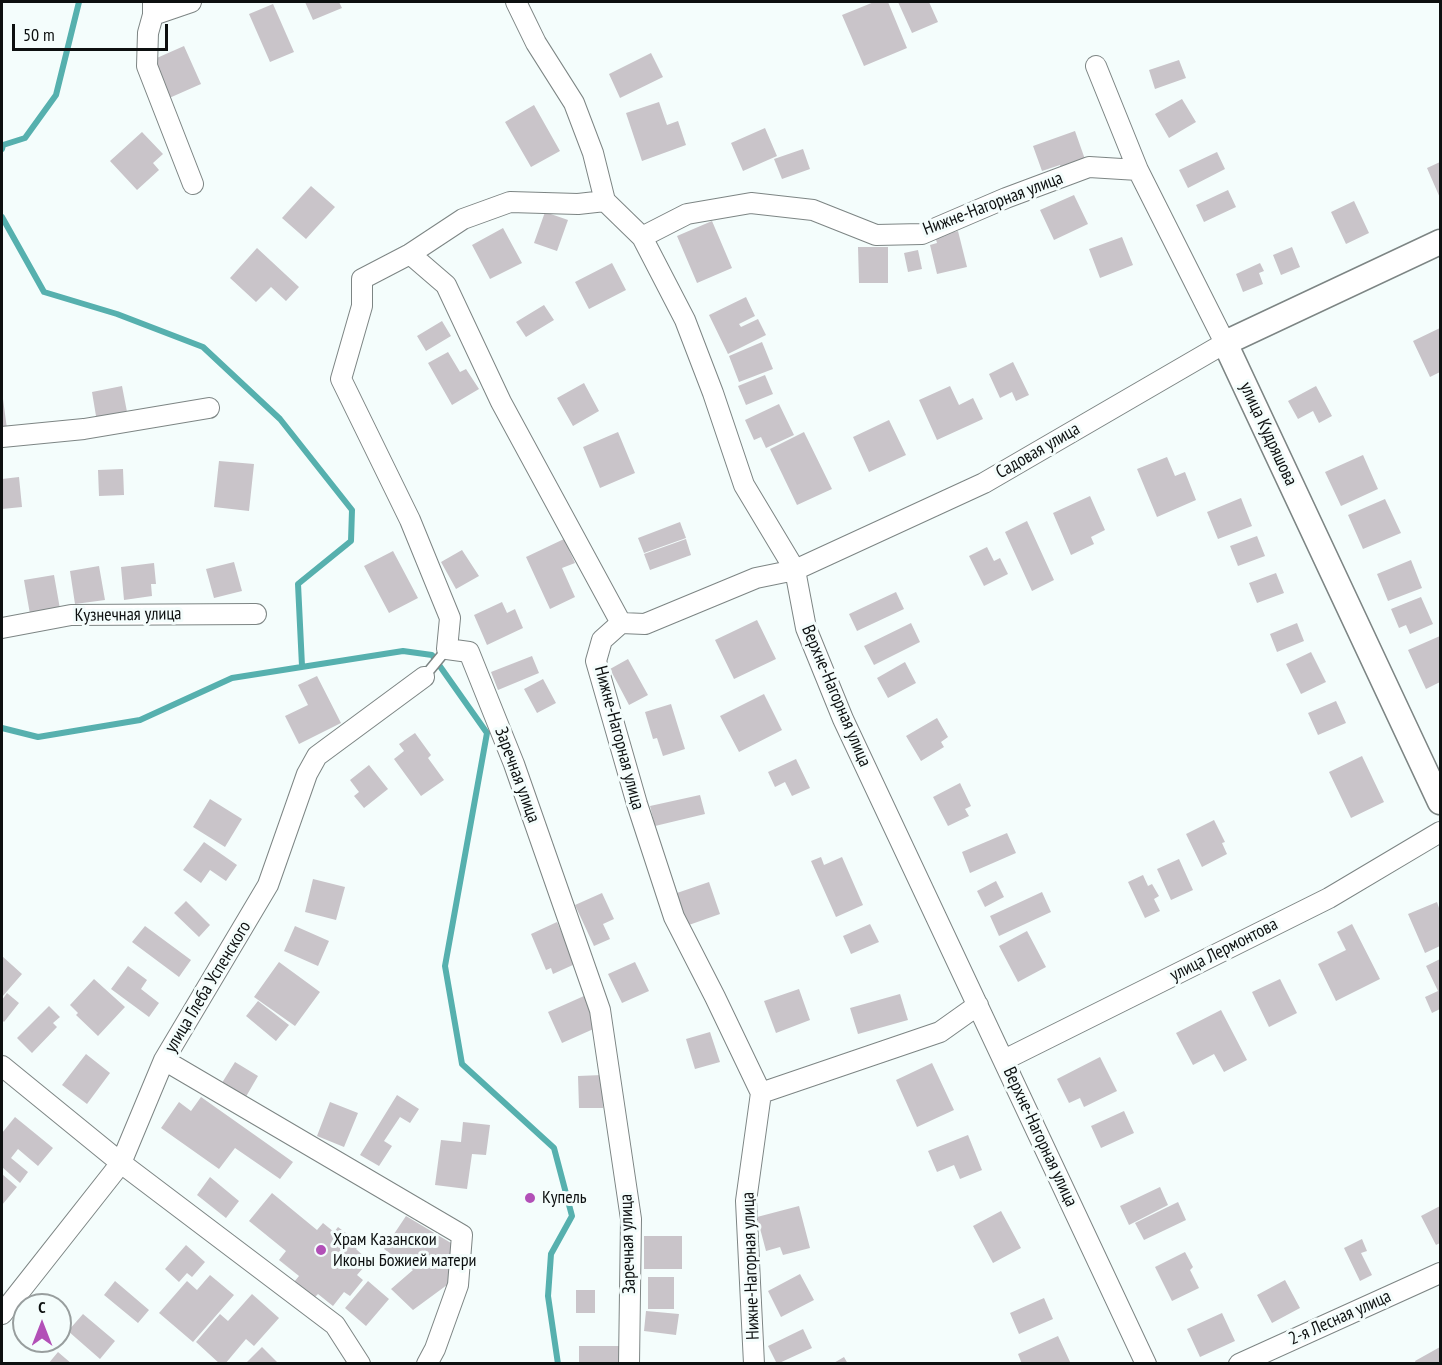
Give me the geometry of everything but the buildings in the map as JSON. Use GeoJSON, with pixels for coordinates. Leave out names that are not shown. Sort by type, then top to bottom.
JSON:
{"type":"FeatureCollection","features":[{"type":"Feature","properties":{"kind":"street"},"geometry":{"type":"LineString","coordinates":[[191,2],[153,8],[148,33],[147,66],[193,184]]}},
{"type":"Feature","properties":{"kind":"street"},"geometry":{"type":"LineString","coordinates":[[447,649],[450,618],[410,520],[341,379],[362,306],[362,279],[410,254],[463,219],[510,202],[578,204],[605,201],[594,153],[574,103],[536,43],[516,2]]}},
{"type":"Feature","properties":{"kind":"street","name":"улица Кудряшова"},"geometry":{"type":"LineString","coordinates":[[1096,66],[1138,170],[1225,343],[1440,802]]}},
{"type":"Feature","properties":{"kind":"street","name":"Нижне-Нагорная улица"},"geometry":{"type":"LineString","coordinates":[[642,237],[687,214],[751,203],[813,210],[876,235],[922,234],[1006,198],[1089,167],[1138,170]]}},
{"type":"Feature","properties":{"kind":"street","name":"Верхне-Нагорная улица"},"geometry":{"type":"LineString","coordinates":[[605,201],[642,237],[685,320],[744,485],[795,570],[806,628],[839,709],[1146,1364]]}},
{"type":"Feature","properties":{"kind":"street","name":"Садовая улица"},"geometry":{"type":"LineString","coordinates":[[621,623],[645,624],[756,578],[795,570],[984,483],[1225,343],[1440,242]]}},
{"type":"Feature","properties":{"kind":"street"},"geometry":{"type":"LineString","coordinates":[[410,254],[446,285],[501,402],[621,623]]}},
{"type":"Feature","properties":{"kind":"street"},"geometry":{"type":"LineString","coordinates":[[2,437],[84,429],[209,408]]}},
{"type":"Feature","properties":{"kind":"street","name":"Кузнечная улица"},"geometry":{"type":"LineString","coordinates":[[2,628],[71,615],[256,614]]}},
{"type":"Feature","properties":{"kind":"street","name":"Нижне-Нагорная улица"},"geometry":{"type":"LineString","coordinates":[[621,623],[602,640],[596,661],[637,804],[674,917],[761,1093],[746,1201],[754,1364]]}},
{"type":"Feature","properties":{"kind":"street","name":"Заречная улица"},"geometry":{"type":"LineString","coordinates":[[447,649],[469,652],[514,764],[600,1010],[631,1219],[629,1364]]}},
{"type":"Feature","properties":{"kind":"street","name":"улица Глеба Успенского"},"geometry":{"type":"LineString","coordinates":[[2,1314],[121,1163],[164,1060],[268,885],[307,774],[317,756],[424,677]]}},
{"type":"Feature","properties":{"kind":"street","name":"улица Лермонтова"},"geometry":{"type":"LineString","coordinates":[[1004,1060],[1329,897],[1440,832]]}},
{"type":"Feature","properties":{"kind":"street"},"geometry":{"type":"LineString","coordinates":[[761,1093],[940,1032],[978,1005]]}},
{"type":"Feature","properties":{"kind":"street"},"geometry":{"type":"LineString","coordinates":[[164,1060],[462,1235],[458,1285],[435,1349],[427,1364]]}},
{"type":"Feature","properties":{"kind":"street"},"geometry":{"type":"LineString","coordinates":[[2,1066],[121,1163],[335,1325],[360,1364]]}},
{"type":"Feature","properties":{"kind":"street","name":"2-я Лесная улица"},"geometry":{"type":"LineString","coordinates":[[1239,1364],[1440,1273]]}},
{"type":"Feature","properties":{"kind":"lane"},"geometry":{"type":"LineString","coordinates":[[424,677],[447,649]]}},
{"type":"Feature","properties":{"kind":"waterway"},"geometry":{"type":"LineString","coordinates":[[2,149],[3,145],[25,138],[56,95],[79,2]]}},
{"type":"Feature","properties":{"kind":"waterway"},"geometry":{"type":"LineString","coordinates":[[2,217],[44,292],[117,314],[203,347],[280,419],[352,510],[351,541],[298,584],[302,666]]}},
{"type":"Feature","properties":{"kind":"waterway"},"geometry":{"type":"LineString","coordinates":[[2,728],[38,737],[140,720],[232,678],[403,651],[432,655],[487,733],[445,966],[462,1064],[554,1148],[572,1216],[551,1254],[548,1296],[558,1364]]}},
{"type":"Feature","properties":{"kind":"place","name":"Купель"},"geometry":{"type":"Point","coordinates":[530,1198]}},
{"type":"Feature","properties":{"kind":"place","name":"Храм Казанскои Иконы Божией матери"},"geometry":{"type":"Point","coordinates":[321,1250]}}]}
